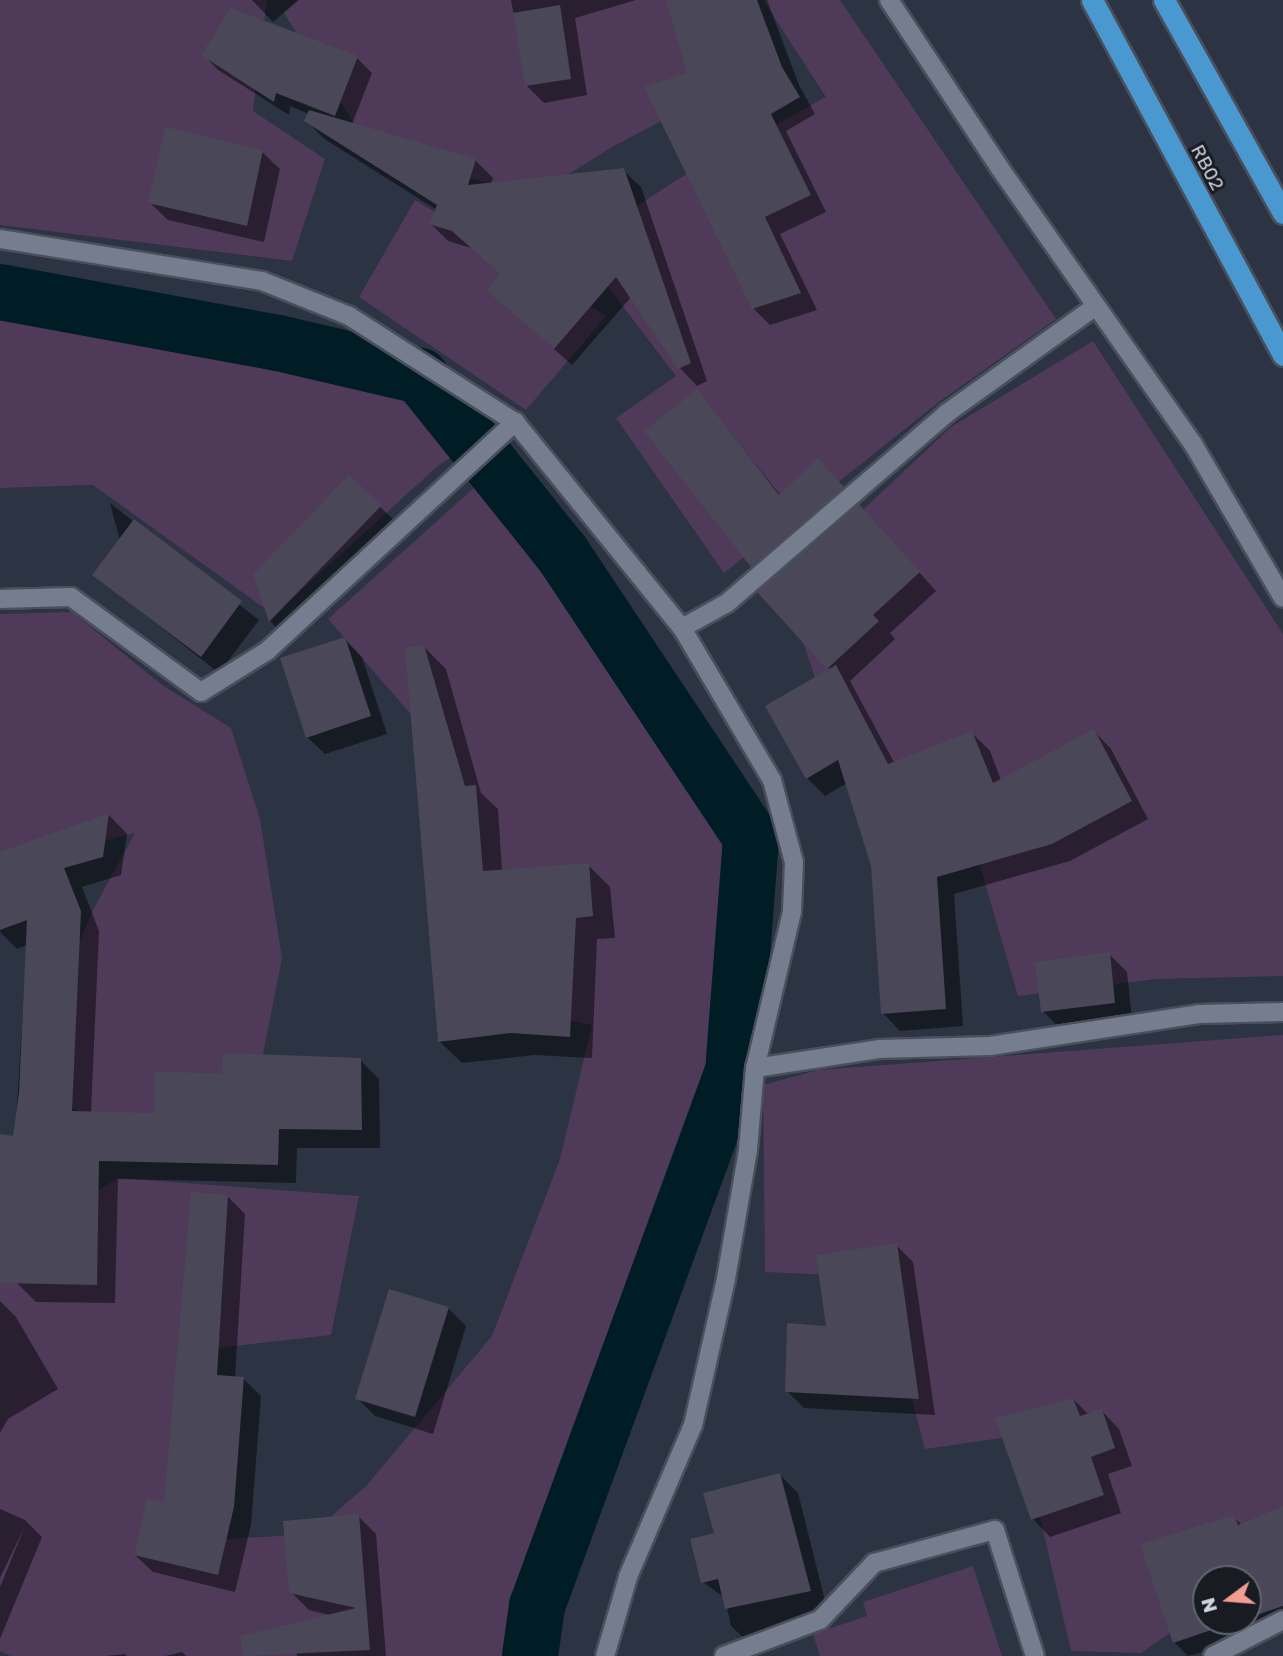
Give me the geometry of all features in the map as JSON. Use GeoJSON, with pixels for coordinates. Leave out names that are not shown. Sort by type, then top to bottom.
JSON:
{"type":"FeatureCollection","features":[{"type":"Feature","properties":{"kind":"highway","name":"RB02"},"geometry":{"type":"LineString","coordinates":[[1092,0],[1283,355]]}},
{"type":"Feature","properties":{"kind":"highway"},"geometry":{"type":"LineString","coordinates":[[1164,0],[1283,213]]}},
{"type":"Feature","properties":{"kind":"street"},"geometry":{"type":"LineString","coordinates":[[889,0],[1193,444],[1283,598]]}},
{"type":"Feature","properties":{"kind":"street"},"geometry":{"type":"LineString","coordinates":[[0,239],[262,281],[349,316],[515,422],[682,628],[772,780],[794,862],[792,912],[755,1068],[748,1150],[726,1279],[693,1425],[628,1577],[605,1656]]}},
{"type":"Feature","properties":{"kind":"street"},"geometry":{"type":"LineString","coordinates":[[682,628],[727,603],[947,413],[1096,306]]}},
{"type":"Feature","properties":{"kind":"street"},"geometry":{"type":"LineString","coordinates":[[0,599],[71,597],[201,692],[267,651],[373,551],[467,472],[515,422]]}},
{"type":"Feature","properties":{"kind":"street"},"geometry":{"type":"LineString","coordinates":[[755,1068],[879,1049],[990,1045],[1199,1014],[1283,1012]]}},
{"type":"Feature","properties":{"kind":"street"},"geometry":{"type":"LineString","coordinates":[[724,1656],[820,1620],[874,1563],[995,1530],[1035,1656]]}},
{"type":"Feature","properties":{"kind":"street"},"geometry":{"type":"LineString","coordinates":[[1213,1656],[1283,1620]]}},
{"type":"Feature","properties":{"kind":"shaded area"},"geometry":{"type":"Polygon","coordinates":[[[0,0],[267,0],[253,111],[325,159],[292,261],[0,225],[0,0]]]}},
{"type":"Feature","properties":{"kind":"shaded area"},"geometry":{"type":"Polygon","coordinates":[[[299,0],[727,0],[764,67],[612,147],[537,194],[375,156],[284,13],[299,0]]]}},
{"type":"Feature","properties":{"kind":"shaded area"},"geometry":{"type":"Polygon","coordinates":[[[763,0],[840,0],[1056,319],[939,402],[724,573],[616,418],[676,376],[577,246],[675,181],[826,97],[763,0]]]}},
{"type":"Feature","properties":{"kind":"shaded area"},"geometry":{"type":"Polygon","coordinates":[[[415,200],[606,316],[526,410],[359,297],[415,200]]]}},
{"type":"Feature","properties":{"kind":"shaded area"},"geometry":{"type":"Polygon","coordinates":[[[0,302],[279,352],[423,406],[463,451],[440,464],[274,615],[93,485],[0,488],[0,302]]]}},
{"type":"Feature","properties":{"kind":"shaded area"},"geometry":{"type":"Polygon","coordinates":[[[1093,341],[1283,634],[1283,976],[1157,979],[1018,996],[949,760],[873,783],[820,693],[784,584],[951,427],[1093,341]]]}},
{"type":"Feature","properties":{"kind":"shaded area"},"geometry":{"type":"Polygon","coordinates":[[[485,478],[554,556],[742,847],[727,1061],[531,1596],[517,1656],[11,1656],[0,1651],[0,1254],[118,1178],[359,1196],[331,1335],[216,1348],[196,1541],[311,1534],[367,1485],[492,1336],[560,1159],[592,1025],[476,1000],[416,720],[328,619],[485,478]]]}},
{"type":"Feature","properties":{"kind":"shaded area"},"geometry":{"type":"Polygon","coordinates":[[[72,612],[162,685],[231,728],[260,819],[282,958],[252,1110],[107,1124],[47,1097],[58,990],[94,908],[135,833],[0,868],[0,614],[72,612]]]}},
{"type":"Feature","properties":{"kind":"shaded area"},"geometry":{"type":"Polygon","coordinates":[[[1283,1035],[1283,1569],[1262,1575],[1262,1565],[1192,1565],[1192,1618],[1141,1653],[1071,1651],[1021,1435],[925,1449],[880,1277],[765,1272],[763,1085],[818,1070],[1283,1035]]]}},
{"type":"Feature","properties":{"kind":"shaded area"},"geometry":{"type":"Polygon","coordinates":[[[973,1566],[1002,1656],[820,1656],[813,1634],[867,1616],[863,1602],[973,1566]]]}},
{"type":"Feature","properties":{"kind":"building"},"geometry":{"type":"Polygon","coordinates":[[[666,0],[757,0],[782,67],[800,97],[771,114],[811,195],[765,217],[801,293],[752,309],[644,87],[687,73],[666,0]]]}},
{"type":"Feature","properties":{"kind":"building"},"geometry":{"type":"Polygon","coordinates":[[[560,5],[571,79],[525,86],[513,13],[560,5]]]}},
{"type":"Feature","properties":{"kind":"building"},"geometry":{"type":"Polygon","coordinates":[[[231,8],[358,56],[335,116],[276,93],[274,102],[201,55],[231,8]]]}},
{"type":"Feature","properties":{"kind":"building"},"geometry":{"type":"Polygon","coordinates":[[[309,110],[476,159],[468,185],[624,168],[691,363],[678,369],[616,277],[554,349],[486,290],[500,274],[452,231],[429,224],[437,205],[304,121],[309,110]]]}},
{"type":"Feature","properties":{"kind":"building"},"geometry":{"type":"Polygon","coordinates":[[[165,127],[263,150],[247,226],[148,203],[165,127]]]}},
{"type":"Feature","properties":{"kind":"building"},"geometry":{"type":"Polygon","coordinates":[[[697,389],[779,495],[818,458],[844,487],[751,567],[644,431],[697,389]]]}},
{"type":"Feature","properties":{"kind":"building"},"geometry":{"type":"Polygon","coordinates":[[[349,475],[382,505],[269,622],[253,574],[349,475]]]}},
{"type":"Feature","properties":{"kind":"building"},"geometry":{"type":"Polygon","coordinates":[[[859,504],[920,572],[873,615],[879,621],[827,669],[757,592],[859,504]]]}},
{"type":"Feature","properties":{"kind":"building"},"geometry":{"type":"Polygon","coordinates":[[[134,519],[242,601],[201,657],[92,575],[134,519]]]}},
{"type":"Feature","properties":{"kind":"building"},"geometry":{"type":"Polygon","coordinates":[[[345,637],[371,716],[306,738],[280,658],[345,637]]]}},
{"type":"Feature","properties":{"kind":"building"},"geometry":{"type":"Polygon","coordinates":[[[424,645],[465,786],[476,785],[483,871],[589,863],[593,916],[576,918],[570,1037],[511,1033],[438,1042],[405,648],[424,645]]]}},
{"type":"Feature","properties":{"kind":"building"},"geometry":{"type":"Polygon","coordinates":[[[836,665],[888,764],[972,731],[993,783],[1094,729],[1132,801],[1052,844],[937,877],[946,1009],[881,1014],[871,866],[838,760],[806,779],[765,706],[836,665]]]}},
{"type":"Feature","properties":{"kind":"building"},"geometry":{"type":"Polygon","coordinates":[[[109,813],[103,857],[64,868],[81,911],[72,1111],[154,1113],[155,1071],[222,1074],[223,1053],[361,1058],[362,1130],[279,1129],[278,1165],[99,1161],[97,1285],[0,1283],[0,1134],[13,1136],[19,1093],[27,920],[0,930],[0,852],[109,813]]]}},
{"type":"Feature","properties":{"kind":"building"},"geometry":{"type":"Polygon","coordinates":[[[1110,952],[1115,1003],[1041,1012],[1035,962],[1110,952]]]}},
{"type":"Feature","properties":{"kind":"building"},"geometry":{"type":"Polygon","coordinates":[[[191,1192],[228,1195],[217,1375],[244,1377],[234,1507],[218,1575],[134,1555],[147,1498],[164,1502],[191,1192]]]}},
{"type":"Feature","properties":{"kind":"building"},"geometry":{"type":"Polygon","coordinates":[[[897,1243],[919,1399],[785,1392],[787,1323],[826,1326],[816,1255],[897,1243]]]}},
{"type":"Feature","properties":{"kind":"building"},"geometry":{"type":"Polygon","coordinates":[[[389,1289],[449,1307],[415,1417],[355,1399],[389,1289]]]}},
{"type":"Feature","properties":{"kind":"building"},"geometry":{"type":"Polygon","coordinates":[[[1073,1398],[1080,1416],[1102,1409],[1115,1448],[1091,1457],[1104,1495],[1031,1520],[995,1418],[1073,1398]]]}},
{"type":"Feature","properties":{"kind":"building"},"geometry":{"type":"Polygon","coordinates":[[[780,1473],[811,1591],[725,1609],[718,1579],[701,1583],[690,1539],[714,1533],[703,1493],[780,1473]]]}},
{"type":"Feature","properties":{"kind":"building"},"geometry":{"type":"Polygon","coordinates":[[[1283,1506],[1283,1606],[1262,1613],[1262,1565],[1192,1565],[1192,1635],[1197,1635],[1173,1643],[1140,1544],[1234,1515],[1238,1525],[1283,1506]]]}},
{"type":"Feature","properties":{"kind":"building"},"geometry":{"type":"Polygon","coordinates":[[[359,1514],[370,1650],[243,1656],[240,1636],[356,1608],[289,1593],[283,1521],[359,1514]]]}},
{"type":"Feature","properties":{"kind":"waterway"},"geometry":{"type":"LineString","coordinates":[[0,292],[278,343],[420,376],[562,553],[751,838],[733,1071],[537,1606],[530,1656]]}}]}
